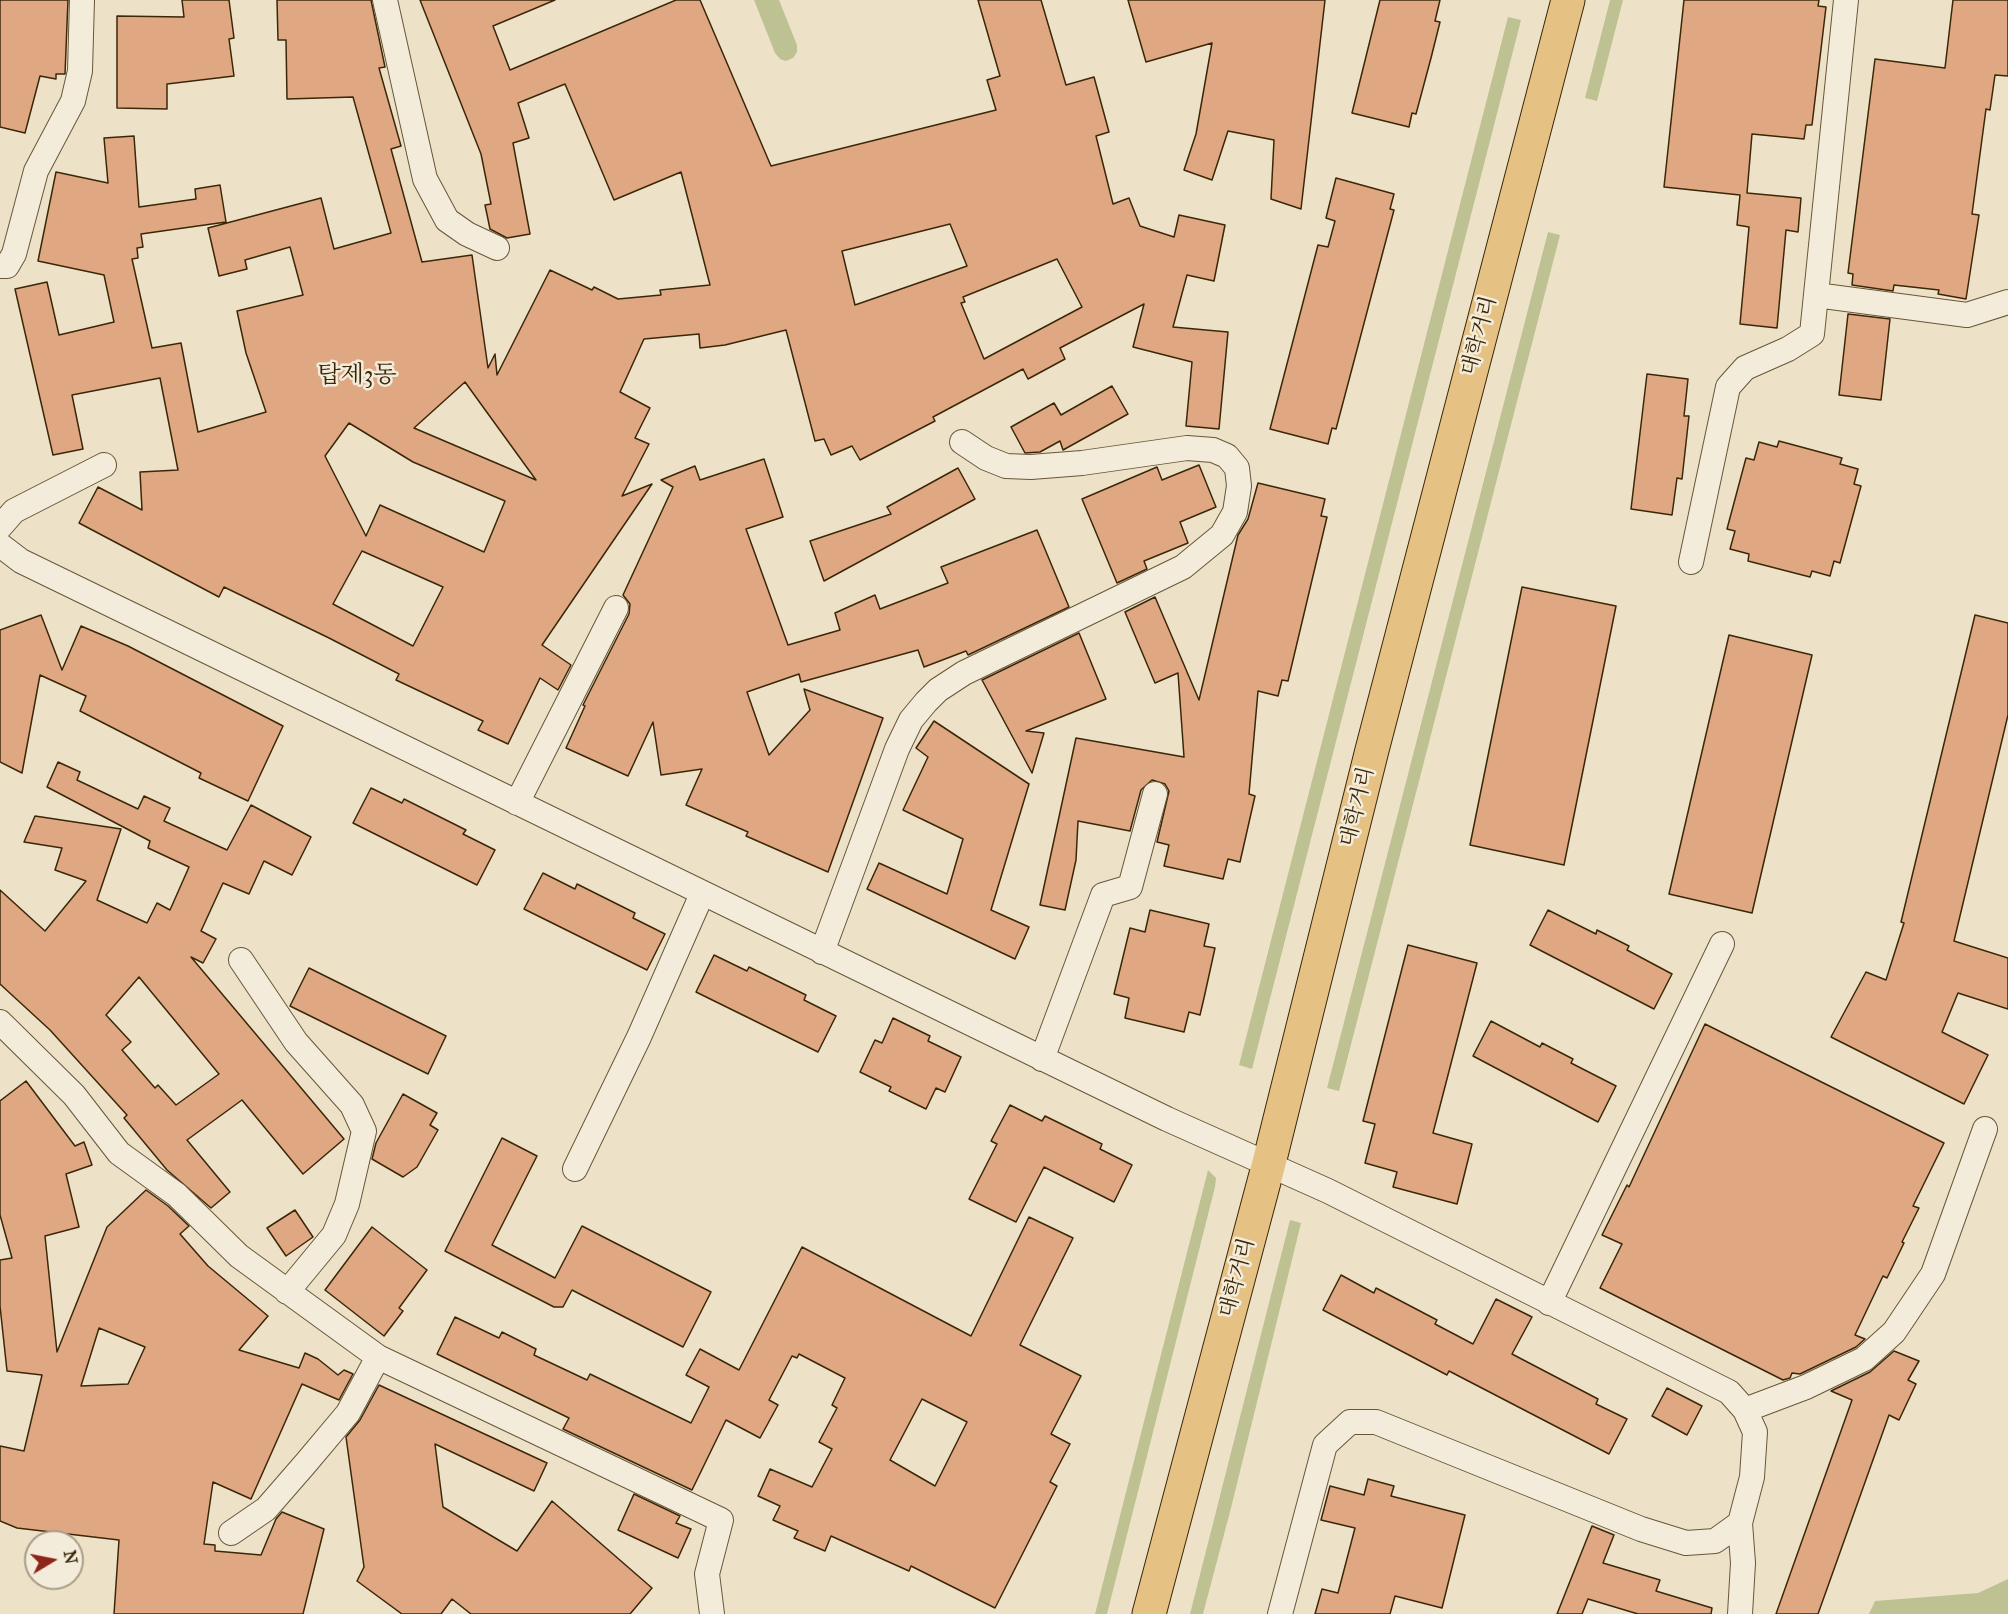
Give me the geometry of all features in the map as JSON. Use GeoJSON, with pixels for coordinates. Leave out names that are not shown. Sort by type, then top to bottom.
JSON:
{"type":"FeatureCollection","features":[{"type":"Feature","properties":{"kind":"main road","name":"대학거리"},"geometry":{"type":"LineString","coordinates":[[1149,1614],[1269,1163],[1372,750],[1568,0]]}},
{"type":"Feature","properties":{"kind":"street"},"geometry":{"type":"LineString","coordinates":[[0,266],[6,266],[14,254],[36,171],[73,101],[80,70],[82,0]]}},
{"type":"Feature","properties":{"kind":"street"},"geometry":{"type":"LineString","coordinates":[[385,0],[425,179],[447,220],[467,234],[497,248]]}},
{"type":"Feature","properties":{"kind":"street"},"geometry":{"type":"LineString","coordinates":[[1691,562],[1728,387],[1745,368],[1788,349],[1812,334],[1846,0]]}},
{"type":"Feature","properties":{"kind":"street"},"geometry":{"type":"LineString","coordinates":[[1816,295],[1967,315],[2008,302]]}},
{"type":"Feature","properties":{"kind":"street"},"geometry":{"type":"LineString","coordinates":[[822,952],[897,749],[911,720],[926,702],[964,673],[1183,567],[1222,535],[1235,512],[1239,486],[1237,468],[1227,456],[1213,450],[1187,448],[1082,463],[1030,467],[1006,466],[986,458],[962,442]]}},
{"type":"Feature","properties":{"kind":"street"},"geometry":{"type":"LineString","coordinates":[[0,527],[14,511],[105,465]]}},
{"type":"Feature","properties":{"kind":"street"},"geometry":{"type":"LineString","coordinates":[[0,544],[21,561],[1042,1059],[1167,1119],[1269,1163],[1729,1392],[1745,1410],[1755,1432],[1752,1477],[1740,1523],[1743,1563],[1740,1614]]}},
{"type":"Feature","properties":{"kind":"street"},"geometry":{"type":"LineString","coordinates":[[517,803],[616,608]]}},
{"type":"Feature","properties":{"kind":"street"},"geometry":{"type":"LineString","coordinates":[[1042,1059],[1102,895],[1130,887],[1155,794]]}},
{"type":"Feature","properties":{"kind":"street"},"geometry":{"type":"LineString","coordinates":[[575,1169],[639,1037],[702,894]]}},
{"type":"Feature","properties":{"kind":"street"},"geometry":{"type":"LineString","coordinates":[[1549,1303],[1722,944]]}},
{"type":"Feature","properties":{"kind":"street"},"geometry":{"type":"LineString","coordinates":[[241,960],[296,1042],[352,1105],[364,1131],[347,1204],[334,1235],[287,1292]]}},
{"type":"Feature","properties":{"kind":"street"},"geometry":{"type":"LineString","coordinates":[[0,1022],[74,1095],[119,1153],[177,1196],[239,1256],[378,1357],[721,1520],[707,1574],[712,1614]]}},
{"type":"Feature","properties":{"kind":"street"},"geometry":{"type":"LineString","coordinates":[[1745,1410],[1806,1387],[1864,1359],[1894,1332],[1933,1274],[1984,1129]]}},
{"type":"Feature","properties":{"kind":"street"},"geometry":{"type":"LineString","coordinates":[[231,1533],[266,1509],[348,1413],[378,1357]]}},
{"type":"Feature","properties":{"kind":"street"},"geometry":{"type":"LineString","coordinates":[[1280,1614],[1325,1445],[1350,1422],[1376,1422],[1641,1529],[1686,1543],[1715,1541],[1740,1523]]}},
{"type":"Feature","properties":{"kind":"green space"},"geometry":{"type":"Polygon","coordinates":[[[754,0],[779,0],[797,45],[797,52],[793,58],[786,61],[780,59],[775,53],[754,0]]]}},
{"type":"Feature","properties":{"kind":"green space"},"geometry":{"type":"Polygon","coordinates":[[[1610,0],[1623,0],[1597,101],[1585,98],[1610,0]]]}},
{"type":"Feature","properties":{"kind":"green space"},"geometry":{"type":"Polygon","coordinates":[[[1508,17],[1521,20],[1252,1069],[1239,1065],[1508,17]]]}},
{"type":"Feature","properties":{"kind":"green space"},"geometry":{"type":"Polygon","coordinates":[[[1548,232],[1560,235],[1339,1091],[1327,1088],[1548,232]]]}},
{"type":"Feature","properties":{"kind":"green space"},"geometry":{"type":"Polygon","coordinates":[[[1208,1170],[1216,1178],[1215,1187],[1107,1614],[1095,1614],[1208,1170]]]}},
{"type":"Feature","properties":{"kind":"green space"},"geometry":{"type":"Polygon","coordinates":[[[1290,1220],[1301,1223],[1231,1508],[1203,1614],[1190,1614],[1290,1220]]]}},
{"type":"Feature","properties":{"kind":"green space"},"geometry":{"type":"Polygon","coordinates":[[[2008,1579],[2008,1614],[1869,1614],[1875,1601],[1978,1593],[2008,1579]]]}},
{"type":"Feature","properties":{"kind":"building"},"geometry":{"type":"Polygon","coordinates":[[[0,0],[68,0],[65,74],[56,74],[56,79],[40,76],[25,133],[0,127],[0,0]]]}},
{"type":"Feature","properties":{"kind":"building"},"geometry":{"type":"Polygon","coordinates":[[[182,0],[229,0],[234,38],[229,39],[234,76],[167,84],[167,109],[117,108],[117,16],[184,17],[182,0]]]}},
{"type":"Feature","properties":{"kind":"building"},"geometry":{"type":"Polygon","coordinates":[[[277,0],[371,0],[385,67],[379,68],[401,146],[391,149],[422,262],[472,255],[488,368],[495,354],[497,375],[550,270],[592,290],[594,287],[618,299],[661,295],[660,290],[710,285],[681,172],[614,200],[565,84],[518,103],[529,138],[513,143],[530,234],[507,238],[490,229],[485,205],[491,204],[481,154],[420,0],[555,0],[493,26],[510,70],[676,0],[700,0],[771,166],[996,110],[987,80],[1000,76],[978,0],[1041,0],[1066,85],[1094,77],[1109,132],[1096,136],[1113,204],[1129,198],[1140,226],[1174,237],[1179,215],[1225,225],[1214,281],[1187,275],[1173,327],[1228,332],[1219,429],[1186,426],[1192,362],[1133,347],[1144,304],[1060,348],[1065,359],[1028,379],[1023,369],[933,417],[935,421],[860,460],[852,446],[831,455],[824,439],[815,441],[786,330],[725,345],[700,348],[699,334],[644,339],[620,392],[650,408],[635,438],[649,444],[622,496],[652,484],[542,645],[571,665],[558,690],[540,678],[508,744],[478,730],[483,721],[396,680],[399,674],[224,587],[219,597],[79,523],[98,487],[142,510],[140,472],[178,470],[160,378],[72,395],[83,449],[53,455],[15,289],[47,282],[59,335],[114,322],[104,275],[38,261],[56,172],[108,183],[104,138],[134,136],[139,207],[196,199],[195,189],[220,185],[226,222],[141,234],[143,247],[137,248],[138,258],[132,259],[152,348],[181,343],[198,432],[266,412],[246,353],[237,311],[303,295],[290,247],[245,260],[247,269],[219,276],[208,228],[321,198],[334,249],[391,233],[353,97],[287,99],[286,40],[278,40],[277,0]],[[950,224],[842,251],[855,305],[967,266],[950,224]],[[1057,259],[963,297],[965,302],[961,303],[984,359],[1082,307],[1057,259]],[[465,382],[414,428],[536,480],[465,382]],[[349,423],[325,456],[366,536],[380,505],[484,552],[505,501],[413,462],[349,423]],[[362,551],[333,604],[413,646],[443,587],[362,551]]]}},
{"type":"Feature","properties":{"kind":"building"},"geometry":{"type":"Polygon","coordinates":[[[1128,0],[1325,0],[1301,209],[1271,199],[1274,140],[1228,131],[1212,180],[1184,170],[1196,134],[1212,43],[1146,62],[1128,0]]]}},
{"type":"Feature","properties":{"kind":"building"},"geometry":{"type":"Polygon","coordinates":[[[1380,0],[1440,0],[1435,21],[1440,22],[1416,114],[1412,113],[1409,127],[1352,113],[1380,0]]]}},
{"type":"Feature","properties":{"kind":"building"},"geometry":{"type":"Polygon","coordinates":[[[1684,0],[1819,0],[1818,6],[1826,7],[1812,125],[1806,125],[1804,139],[1752,134],[1747,193],[1801,198],[1798,232],[1786,230],[1777,328],[1740,324],[1749,227],[1737,225],[1740,195],[1664,187],[1684,0]]]}},
{"type":"Feature","properties":{"kind":"building"},"geometry":{"type":"Polygon","coordinates":[[[1953,0],[2008,0],[2008,76],[1995,75],[1990,110],[1986,109],[1972,214],[1979,215],[1966,299],[1938,294],[1939,290],[1894,285],[1893,291],[1852,285],[1853,274],[1848,273],[1875,59],[1945,68],[1953,0]]]}},
{"type":"Feature","properties":{"kind":"building"},"geometry":{"type":"Polygon","coordinates":[[[1336,178],[1394,194],[1390,209],[1394,210],[1336,429],[1332,428],[1328,444],[1270,429],[1318,245],[1328,247],[1335,221],[1326,218],[1336,178]]]}},
{"type":"Feature","properties":{"kind":"building"},"geometry":{"type":"Polygon","coordinates":[[[1848,314],[1890,319],[1881,400],[1839,395],[1848,314]]]}},
{"type":"Feature","properties":{"kind":"building"},"geometry":{"type":"Polygon","coordinates":[[[1647,374],[1688,379],[1684,416],[1689,416],[1682,479],[1677,478],[1672,515],[1631,509],[1647,374]]]}},
{"type":"Feature","properties":{"kind":"building"},"geometry":{"type":"Polygon","coordinates":[[[1112,386],[1128,414],[1063,450],[1060,441],[1040,452],[1025,453],[1011,427],[1054,403],[1061,415],[1112,386]]]}},
{"type":"Feature","properties":{"kind":"building"},"geometry":{"type":"Polygon","coordinates":[[[1779,441],[1842,458],[1840,464],[1858,469],[1854,484],[1861,486],[1840,563],[1834,561],[1830,576],[1812,571],[1810,577],[1748,561],[1749,554],[1730,549],[1735,531],[1727,529],[1746,458],[1754,460],[1759,442],[1777,447],[1779,441]]]}},
{"type":"Feature","properties":{"kind":"building"},"geometry":{"type":"Polygon","coordinates":[[[764,459],[783,517],[746,529],[788,645],[840,630],[835,613],[875,595],[880,609],[948,583],[941,567],[1037,530],[1069,607],[968,655],[966,651],[924,667],[918,650],[801,682],[799,674],[747,692],[769,755],[810,710],[804,689],[883,718],[828,872],[746,836],[748,832],[686,805],[702,769],[661,775],[653,722],[628,776],[566,748],[585,706],[583,705],[629,614],[630,604],[623,595],[673,487],[661,480],[695,466],[700,480],[764,459]]]}},
{"type":"Feature","properties":{"kind":"building"},"geometry":{"type":"Polygon","coordinates":[[[1199,465],[1216,507],[1180,522],[1188,543],[1144,561],[1147,569],[1117,583],[1082,499],[1157,467],[1162,480],[1199,465]]]}},
{"type":"Feature","properties":{"kind":"building"},"geometry":{"type":"Polygon","coordinates":[[[958,468],[975,499],[824,581],[810,541],[891,514],[887,507],[958,468]]]}},
{"type":"Feature","properties":{"kind":"building"},"geometry":{"type":"Polygon","coordinates":[[[1258,483],[1325,499],[1321,516],[1327,517],[1288,681],[1282,680],[1278,696],[1258,691],[1249,794],[1255,796],[1240,862],[1228,859],[1223,879],[1164,866],[1169,845],[1157,842],[1169,791],[1165,784],[1152,780],[1141,790],[1130,831],[1078,821],[1076,860],[1065,910],[1040,905],[1076,738],[1184,757],[1178,673],[1155,683],[1125,612],[1155,597],[1199,700],[1238,535],[1248,519],[1258,483]]]}},
{"type":"Feature","properties":{"kind":"building"},"geometry":{"type":"Polygon","coordinates":[[[1522,587],[1616,606],[1564,865],[1470,845],[1522,587]]]}},
{"type":"Feature","properties":{"kind":"building"},"geometry":{"type":"Polygon","coordinates":[[[41,615],[62,670],[81,626],[128,646],[283,726],[248,801],[199,778],[201,773],[80,711],[86,696],[40,675],[22,773],[0,762],[0,630],[41,615]]]}},
{"type":"Feature","properties":{"kind":"building"},"geometry":{"type":"Polygon","coordinates":[[[1975,615],[2008,623],[2008,715],[1954,941],[2008,958],[2008,1009],[1958,993],[1942,1032],[1988,1055],[1964,1104],[1831,1037],[1866,972],[1886,980],[1904,923],[1901,922],[1975,615]]]}},
{"type":"Feature","properties":{"kind":"building"},"geometry":{"type":"Polygon","coordinates":[[[1079,633],[1106,699],[1026,731],[1044,733],[1032,773],[982,680],[1079,633]]]}},
{"type":"Feature","properties":{"kind":"building"},"geometry":{"type":"Polygon","coordinates":[[[1729,635],[1812,655],[1752,913],[1669,894],[1729,635]]]}},
{"type":"Feature","properties":{"kind":"building"},"geometry":{"type":"Polygon","coordinates":[[[934,721],[1029,784],[991,910],[1029,927],[1015,959],[867,889],[879,863],[947,894],[963,839],[903,810],[928,757],[916,748],[934,721]]]}},
{"type":"Feature","properties":{"kind":"building"},"geometry":{"type":"Polygon","coordinates":[[[58,762],[80,772],[77,780],[138,809],[144,796],[170,808],[164,821],[227,850],[251,805],[311,837],[292,875],[264,861],[249,894],[223,883],[201,931],[216,939],[203,963],[191,957],[344,1139],[303,1174],[242,1100],[187,1140],[230,1192],[211,1208],[167,1170],[124,1118],[127,1115],[50,1030],[0,984],[0,890],[45,931],[86,881],[55,870],[62,848],[24,842],[35,816],[121,829],[97,900],[147,923],[157,903],[170,910],[189,867],[148,848],[150,841],[47,787],[58,762]],[[139,977],[106,1015],[131,1042],[122,1050],[155,1088],[158,1085],[176,1105],[219,1074],[139,977]]]}},
{"type":"Feature","properties":{"kind":"building"},"geometry":{"type":"Polygon","coordinates":[[[371,788],[402,803],[404,799],[466,830],[463,834],[495,850],[477,885],[353,823],[371,788]]]}},
{"type":"Feature","properties":{"kind":"building"},"geometry":{"type":"Polygon","coordinates":[[[543,873],[575,889],[577,884],[635,913],[633,918],[665,934],[647,970],[524,909],[543,873]]]}},
{"type":"Feature","properties":{"kind":"building"},"geometry":{"type":"Polygon","coordinates":[[[1150,910],[1209,924],[1204,946],[1215,948],[1204,998],[1200,1015],[1189,1012],[1184,1032],[1125,1018],[1129,998],[1114,994],[1130,928],[1145,932],[1150,910]]]}},
{"type":"Feature","properties":{"kind":"building"},"geometry":{"type":"Polygon","coordinates":[[[1548,910],[1596,934],[1597,930],[1629,946],[1627,950],[1672,974],[1654,1009],[1530,945],[1548,910]]]}},
{"type":"Feature","properties":{"kind":"building"},"geometry":{"type":"Polygon","coordinates":[[[1408,945],[1477,963],[1433,1133],[1472,1144],[1457,1204],[1393,1187],[1397,1172],[1365,1163],[1375,1124],[1363,1121],[1408,945]]]}},
{"type":"Feature","properties":{"kind":"building"},"geometry":{"type":"Polygon","coordinates":[[[714,955],[747,971],[749,967],[806,995],[804,1000],[836,1016],[818,1052],[696,992],[714,955]]]}},
{"type":"Feature","properties":{"kind":"building"},"geometry":{"type":"Polygon","coordinates":[[[309,968],[446,1036],[428,1074],[290,1006],[309,968]]]}},
{"type":"Feature","properties":{"kind":"building"},"geometry":{"type":"Polygon","coordinates":[[[893,1018],[930,1036],[928,1041],[961,1057],[945,1092],[936,1088],[926,1109],[889,1091],[891,1087],[860,1072],[875,1040],[882,1043],[893,1018]]]}},
{"type":"Feature","properties":{"kind":"building"},"geometry":{"type":"Polygon","coordinates":[[[1491,1021],[1540,1047],[1542,1043],[1573,1059],[1571,1063],[1616,1086],[1598,1122],[1473,1056],[1491,1021]]]}},
{"type":"Feature","properties":{"kind":"building"},"geometry":{"type":"Polygon","coordinates":[[[1705,1024],[1944,1143],[1913,1206],[1919,1208],[1902,1242],[1904,1243],[1887,1278],[1883,1276],[1855,1335],[1865,1339],[1856,1347],[1800,1374],[1792,1373],[1790,1378],[1783,1380],[1600,1288],[1622,1244],[1602,1235],[1627,1185],[1629,1187],[1705,1024]]]}},
{"type":"Feature","properties":{"kind":"building"},"geometry":{"type":"Polygon","coordinates":[[[26,1081],[75,1146],[84,1142],[92,1165],[66,1174],[79,1227],[45,1236],[57,1352],[107,1227],[146,1190],[168,1206],[189,1226],[180,1234],[208,1266],[268,1316],[239,1350],[299,1368],[305,1353],[318,1359],[338,1375],[344,1370],[353,1374],[339,1400],[302,1384],[251,1499],[213,1482],[204,1544],[215,1545],[215,1551],[261,1555],[276,1519],[282,1512],[324,1529],[303,1614],[114,1614],[119,1540],[84,1536],[84,1530],[34,1530],[17,1528],[0,1521],[0,1446],[24,1451],[42,1375],[7,1371],[0,1306],[0,1260],[12,1258],[0,1215],[0,1101],[26,1081]],[[99,1328],[81,1386],[128,1384],[145,1347],[99,1328]]]}},
{"type":"Feature","properties":{"kind":"building"},"geometry":{"type":"Polygon","coordinates":[[[403,1094],[437,1113],[430,1125],[438,1130],[417,1167],[403,1177],[372,1159],[376,1143],[403,1094]]]}},
{"type":"Feature","properties":{"kind":"building"},"geometry":{"type":"Polygon","coordinates":[[[1010,1105],[1042,1121],[1045,1116],[1102,1144],[1100,1149],[1132,1165],[1114,1202],[1044,1167],[1016,1222],[969,1199],[997,1144],[991,1141],[1010,1105]]]}},
{"type":"Feature","properties":{"kind":"building"},"geometry":{"type":"Polygon","coordinates":[[[502,1138],[537,1156],[492,1245],[555,1278],[582,1226],[711,1292],[683,1347],[572,1290],[563,1307],[554,1307],[445,1251],[502,1138]]]}},
{"type":"Feature","properties":{"kind":"building"},"geometry":{"type":"Polygon","coordinates":[[[295,1210],[313,1237],[286,1256],[267,1228],[295,1210]]]}},
{"type":"Feature","properties":{"kind":"building"},"geometry":{"type":"Polygon","coordinates":[[[1029,1217],[1073,1238],[1020,1345],[1081,1376],[1051,1434],[1070,1444],[1050,1482],[1057,1486],[995,1608],[911,1566],[909,1571],[831,1536],[825,1551],[794,1538],[798,1531],[773,1520],[780,1506],[758,1496],[770,1469],[812,1487],[832,1449],[819,1442],[837,1408],[832,1405],[845,1378],[799,1354],[797,1358],[792,1356],[769,1400],[778,1405],[760,1438],[726,1420],[692,1490],[563,1429],[569,1418],[437,1354],[455,1317],[499,1338],[502,1332],[536,1349],[534,1355],[587,1380],[590,1374],[691,1423],[709,1387],[686,1375],[700,1349],[739,1370],[802,1247],[971,1336],[1029,1217]],[[922,1399],[890,1460],[935,1486],[967,1422],[922,1399]]]}},
{"type":"Feature","properties":{"kind":"building"},"geometry":{"type":"Polygon","coordinates":[[[372,1227],[427,1270],[399,1308],[403,1311],[384,1336],[325,1290],[372,1227]]]}},
{"type":"Feature","properties":{"kind":"building"},"geometry":{"type":"Polygon","coordinates":[[[1341,1275],[1374,1293],[1376,1288],[1437,1320],[1435,1324],[1473,1344],[1496,1299],[1532,1317],[1512,1354],[1598,1399],[1596,1404],[1627,1419],[1609,1454],[1449,1371],[1447,1375],[1323,1310],[1341,1275]]]}},
{"type":"Feature","properties":{"kind":"building"},"geometry":{"type":"Polygon","coordinates":[[[1894,1351],[1919,1361],[1908,1380],[1916,1384],[1899,1420],[1889,1415],[1818,1614],[1776,1614],[1852,1400],[1831,1391],[1870,1372],[1894,1351]]]}},
{"type":"Feature","properties":{"kind":"building"},"geometry":{"type":"Polygon","coordinates":[[[379,1385],[547,1463],[534,1491],[435,1444],[443,1507],[517,1551],[552,1501],[652,1588],[630,1614],[471,1614],[452,1599],[441,1614],[402,1614],[357,1581],[364,1567],[346,1437],[360,1420],[379,1385]]]}},
{"type":"Feature","properties":{"kind":"building"},"geometry":{"type":"Polygon","coordinates":[[[1667,1388],[1702,1406],[1687,1435],[1652,1416],[1667,1388]]]}},
{"type":"Feature","properties":{"kind":"building"},"geometry":{"type":"Polygon","coordinates":[[[1368,1479],[1394,1486],[1391,1496],[1465,1515],[1442,1608],[1395,1596],[1390,1614],[1315,1614],[1322,1589],[1338,1593],[1355,1528],[1321,1520],[1330,1486],[1364,1495],[1368,1479]]]}},
{"type":"Feature","properties":{"kind":"building"},"geometry":{"type":"Polygon","coordinates":[[[634,1494],[680,1516],[676,1523],[691,1529],[678,1558],[618,1530],[634,1494]]]}},
{"type":"Feature","properties":{"kind":"building"},"geometry":{"type":"Polygon","coordinates":[[[1592,1526],[1614,1535],[1603,1563],[1660,1580],[1656,1591],[1712,1608],[1711,1614],[1638,1614],[1588,1599],[1582,1614],[1557,1614],[1592,1526]]]}},
{"type":"Feature","properties":{"kind":"district","name":"탑제3동"},"geometry":{"type":"Point","coordinates":[357,376]}}]}
